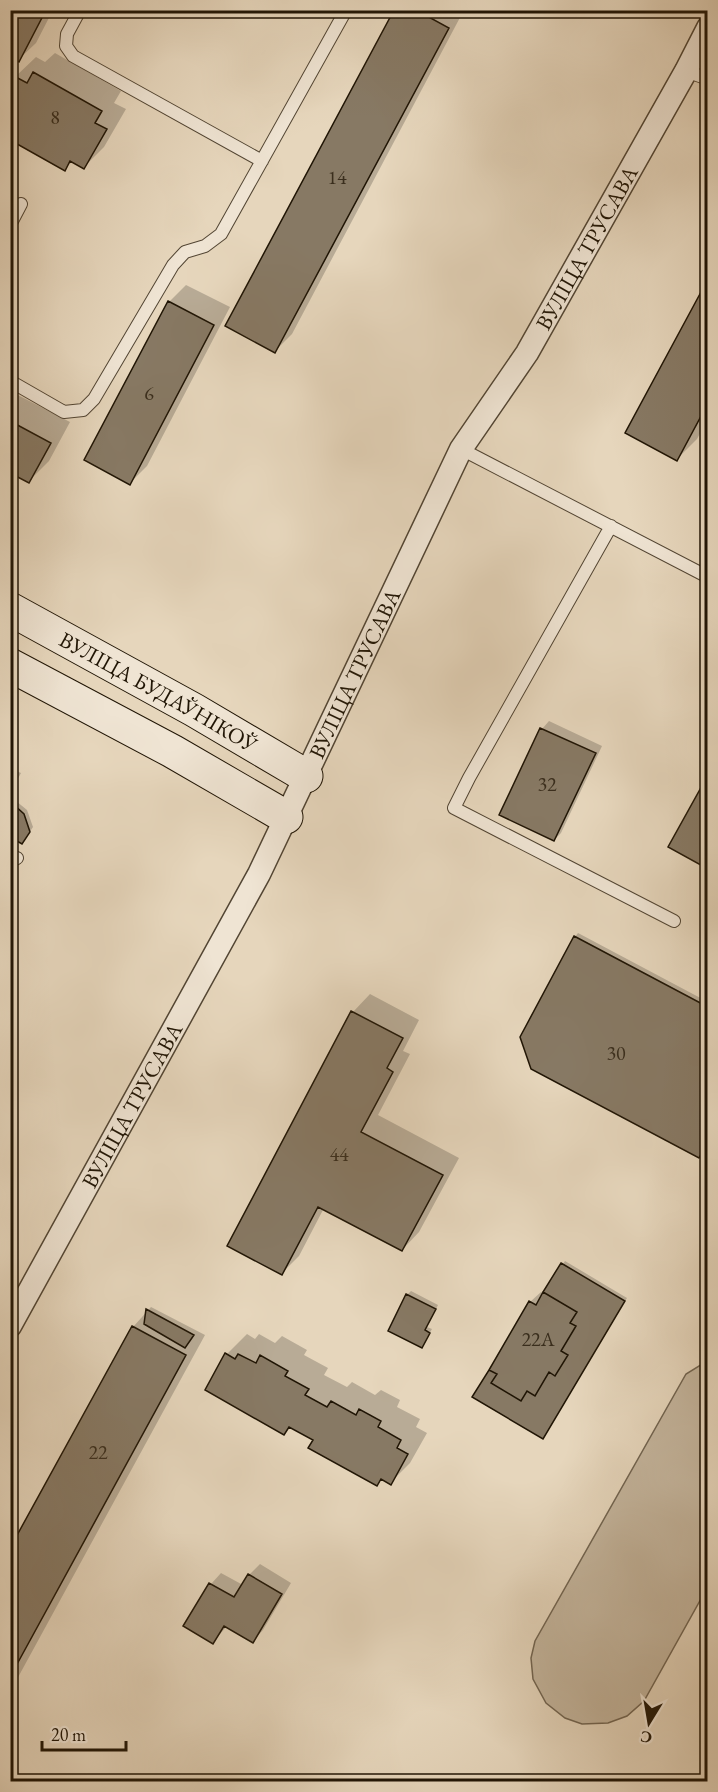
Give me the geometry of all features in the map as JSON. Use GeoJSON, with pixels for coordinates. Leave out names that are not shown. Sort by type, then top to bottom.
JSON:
{"type":"FeatureCollection","features":[{"type":"Feature","properties":{"kind":"street","name":"ВУЛІЦА ТРУСАВА"},"geometry":{"type":"LineString","coordinates":[[10,1326],[259,874],[461,449],[527,353],[708,28]]}},
{"type":"Feature","properties":{"kind":"street","name":"ВУЛІЦА БУДАЎНІКОЎ"},"geometry":{"type":"LineString","coordinates":[[10,609],[194,710],[306,776]]}},
{"type":"Feature","properties":{"kind":"street","name":"ВУЛІЦА БУДАЎНІКОЎ"},"geometry":{"type":"LineString","coordinates":[[10,665],[172,751],[286,817]]}},
{"type":"Feature","properties":{"kind":"lane"},"geometry":{"type":"LineString","coordinates":[[80,10],[67,34],[66,46],[74,56],[262,161]]}},
{"type":"Feature","properties":{"kind":"lane"},"geometry":{"type":"LineString","coordinates":[[10,381],[64,412],[83,410],[94,399],[173,265],[185,252],[205,246],[221,234],[346,10]]}},
{"type":"Feature","properties":{"kind":"lane"},"geometry":{"type":"LineString","coordinates":[[686,71],[708,79]]}},
{"type":"Feature","properties":{"kind":"lane"},"geometry":{"type":"LineString","coordinates":[[10,225],[21,204]]}},
{"type":"Feature","properties":{"kind":"lane"},"geometry":{"type":"LineString","coordinates":[[461,449],[708,577]]}},
{"type":"Feature","properties":{"kind":"lane"},"geometry":{"type":"LineString","coordinates":[[611,526],[454,808],[674,921]]}},
{"type":"Feature","properties":{"kind":"shaded area"},"geometry":{"type":"Polygon","coordinates":[[[707,1361],[707,1588],[644,1701],[627,1716],[608,1723],[582,1724],[565,1718],[546,1703],[533,1679],[531,1658],[535,1641],[686,1374],[707,1361]]]}},
{"type":"Feature","properties":{"kind":"building"},"geometry":{"type":"Polygon","coordinates":[[[10,10],[46,10],[19,62],[10,57],[10,10]]]}},
{"type":"Feature","properties":{"kind":"building"},"geometry":{"type":"Polygon","coordinates":[[[394,10],[416,10],[449,28],[275,353],[225,326],[394,10]]]}},
{"type":"Feature","properties":{"kind":"building"},"geometry":{"type":"Polygon","coordinates":[[[33,72],[102,111],[95,123],[107,129],[84,169],[70,161],[65,171],[10,140],[10,83],[14,76],[27,83],[33,72]]]}},
{"type":"Feature","properties":{"kind":"building"},"geometry":{"type":"Polygon","coordinates":[[[708,279],[708,403],[677,461],[625,433],[708,279]]]}},
{"type":"Feature","properties":{"kind":"building"},"geometry":{"type":"Polygon","coordinates":[[[168,301],[214,325],[130,485],[84,460],[168,301]]]}},
{"type":"Feature","properties":{"kind":"building"},"geometry":{"type":"Polygon","coordinates":[[[10,421],[51,443],[29,483],[10,473],[10,421]]]}},
{"type":"Feature","properties":{"kind":"building"},"geometry":{"type":"Polygon","coordinates":[[[708,495],[708,510],[701,506],[708,495]]]}},
{"type":"Feature","properties":{"kind":"building"},"geometry":{"type":"Polygon","coordinates":[[[540,728],[596,753],[554,841],[499,815],[540,728]]]}},
{"type":"Feature","properties":{"kind":"building"},"geometry":{"type":"Polygon","coordinates":[[[703,784],[708,786],[708,869],[668,847],[703,784]]]}},
{"type":"Feature","properties":{"kind":"building"},"geometry":{"type":"Polygon","coordinates":[[[12,803],[24,814],[30,832],[22,844],[10,837],[12,803]]]}},
{"type":"Feature","properties":{"kind":"building"},"geometry":{"type":"Polygon","coordinates":[[[574,936],[708,1007],[708,1141],[699,1158],[531,1069],[520,1037],[574,936]]]}},
{"type":"Feature","properties":{"kind":"building"},"geometry":{"type":"Polygon","coordinates":[[[351,1011],[403,1038],[387,1068],[393,1072],[361,1132],[443,1175],[402,1251],[318,1207],[282,1275],[227,1246],[351,1011]]]}},
{"type":"Feature","properties":{"kind":"building"},"geometry":{"type":"Polygon","coordinates":[[[561,1263],[625,1301],[543,1439],[472,1397],[489,1370],[497,1374],[491,1383],[521,1401],[527,1391],[535,1396],[549,1372],[555,1376],[568,1355],[561,1351],[576,1326],[570,1323],[577,1312],[543,1292],[561,1263]]]}},
{"type":"Feature","properties":{"kind":"building"},"geometry":{"type":"Polygon","coordinates":[[[543,1292],[577,1312],[570,1323],[576,1326],[561,1351],[568,1355],[555,1376],[549,1372],[535,1396],[527,1391],[521,1401],[491,1383],[497,1374],[489,1370],[529,1301],[536,1305],[543,1292]]]}},
{"type":"Feature","properties":{"kind":"building"},"geometry":{"type":"Polygon","coordinates":[[[406,1294],[436,1309],[425,1330],[430,1333],[422,1348],[388,1331],[406,1294]]]}},
{"type":"Feature","properties":{"kind":"building"},"geometry":{"type":"Polygon","coordinates":[[[146,1309],[194,1335],[185,1348],[144,1324],[146,1309]]]}},
{"type":"Feature","properties":{"kind":"building"},"geometry":{"type":"Polygon","coordinates":[[[132,1326],[186,1355],[10,1677],[10,1548],[132,1326]]]}},
{"type":"Feature","properties":{"kind":"building"},"geometry":{"type":"Polygon","coordinates":[[[225,1353],[235,1359],[238,1354],[256,1363],[260,1355],[288,1371],[285,1376],[309,1389],[305,1395],[327,1407],[331,1401],[356,1415],[359,1409],[381,1421],[378,1427],[401,1440],[397,1448],[408,1454],[391,1485],[381,1479],[377,1486],[308,1448],[313,1440],[289,1427],[284,1435],[205,1390],[225,1353]]]}},
{"type":"Feature","properties":{"kind":"building"},"geometry":{"type":"Polygon","coordinates":[[[248,1574],[282,1594],[253,1643],[224,1626],[213,1644],[183,1626],[209,1583],[234,1597],[248,1574]]]}}]}
